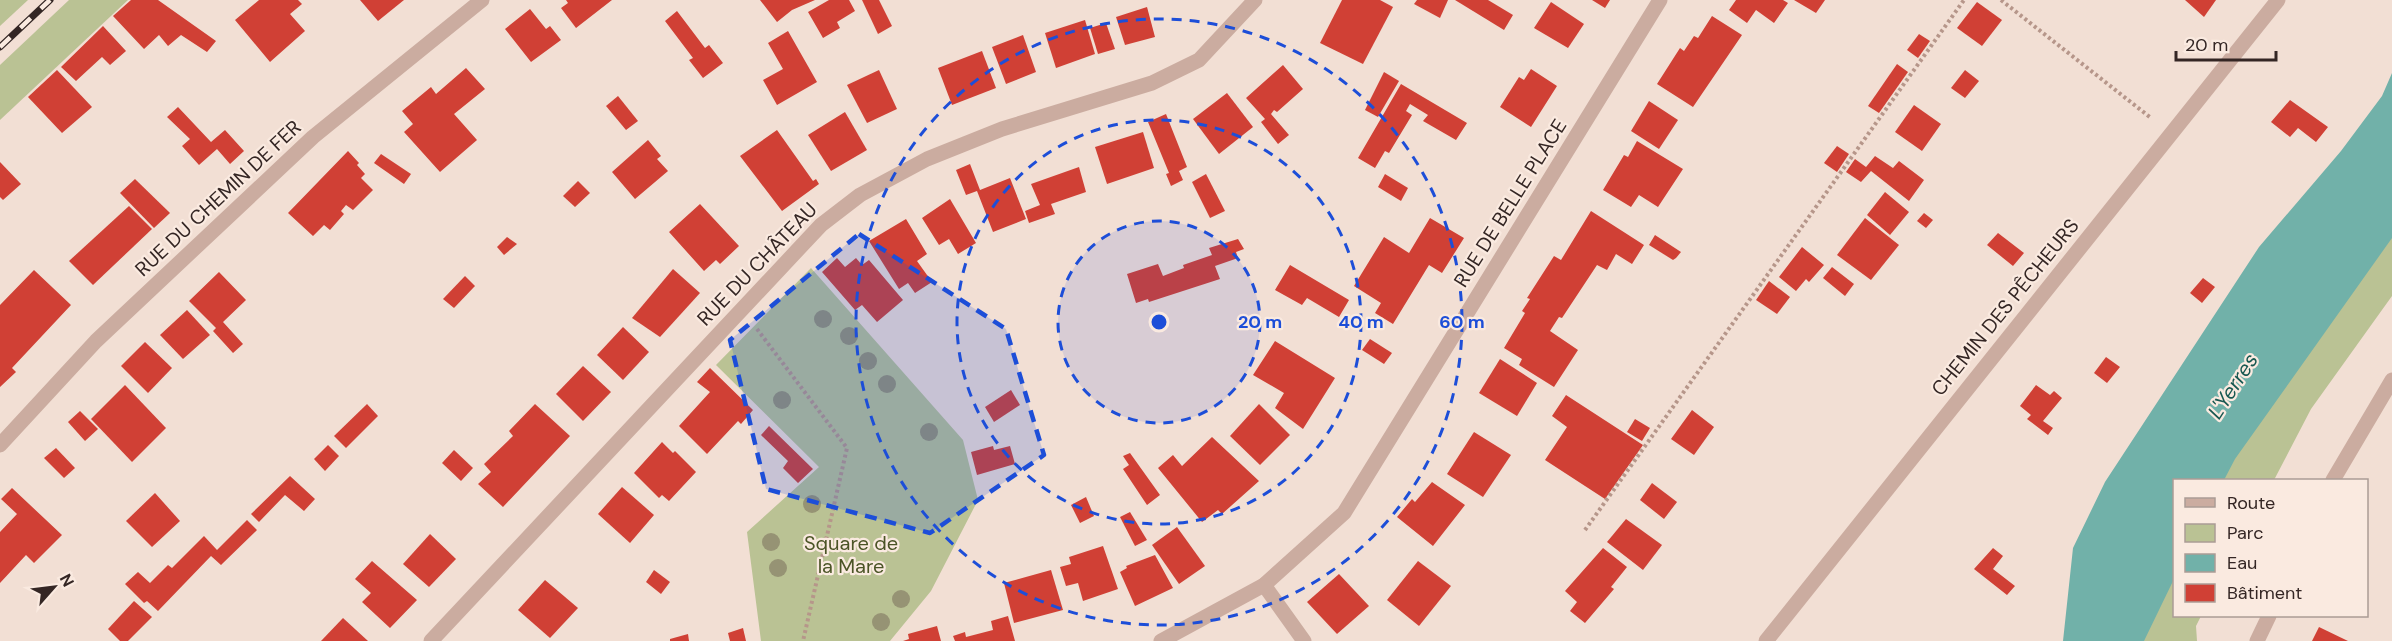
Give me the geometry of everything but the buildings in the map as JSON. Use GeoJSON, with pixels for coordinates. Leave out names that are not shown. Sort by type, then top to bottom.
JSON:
{"type":"FeatureCollection","features":[{"type":"Feature","properties":{"kind":"street","name":"RUE DU CHEMIN DE FER"},"geometry":{"type":"LineString","coordinates":[[0,445],[96,341],[313,137],[482,0]]}},
{"type":"Feature","properties":{"kind":"street","name":"RUE DU CHÂTEAU"},"geometry":{"type":"LineString","coordinates":[[431,641],[821,225],[860,195],[927,159],[1002,129],[1161,78],[1199,60],[1256,0]]}},
{"type":"Feature","properties":{"kind":"street","name":"RUE DE BELLE PLACE"},"geometry":{"type":"LineString","coordinates":[[1161,641],[1264,585],[1344,513],[1660,0]]}},
{"type":"Feature","properties":{"kind":"street","name":"CHEMIN DES PÊCHEURS"},"geometry":{"type":"LineString","coordinates":[[1766,641],[2278,0]]}},
{"type":"Feature","properties":{"kind":"street"},"geometry":{"type":"LineString","coordinates":[[2333,479],[2392,380]]}},
{"type":"Feature","properties":{"kind":"street"},"geometry":{"type":"LineString","coordinates":[[1264,585],[1304,641]]}},
{"type":"Feature","properties":{"kind":"street"},"geometry":{"type":"LineString","coordinates":[[2257,641],[2268,617]]}},
{"type":"Feature","properties":{"kind":"path"},"geometry":{"type":"LineString","coordinates":[[1585,530],[1964,0]]}},
{"type":"Feature","properties":{"kind":"path"},"geometry":{"type":"LineString","coordinates":[[2001,0],[2156,122]]}},
{"type":"Feature","properties":{"kind":"path"},"geometry":{"type":"LineString","coordinates":[[742,308],[847,448],[803,641]]}},
{"type":"Feature","properties":{"kind":"highlighted area"},"geometry":{"type":"Polygon","coordinates":[[[859,234],[1006,329],[1044,455],[930,533],[766,489],[730,340],[859,234]]]}},
{"type":"Feature","properties":{"kind":"green space"},"geometry":{"type":"Polygon","coordinates":[[[0,0],[28,0],[0,26],[0,0]]]}},
{"type":"Feature","properties":{"kind":"green space"},"geometry":{"type":"Polygon","coordinates":[[[69,0],[128,0],[0,120],[0,65],[69,0]]]}},
{"type":"Feature","properties":{"kind":"green space"},"geometry":{"type":"Polygon","coordinates":[[[2392,204],[2392,296],[2311,409],[2275,479],[2212,479],[2392,204]]]}},
{"type":"Feature","properties":{"kind":"green space","name":"Square de la Mare"},"geometry":{"type":"Polygon","coordinates":[[[811,268],[963,440],[978,500],[931,591],[890,641],[761,641],[747,532],[819,467],[716,365],[811,268]]]}},
{"type":"Feature","properties":{"kind":"green space"},"geometry":{"type":"Polygon","coordinates":[[[2173,542],[2173,617],[2200,617],[2196,626],[2197,641],[2134,641],[2173,542]]]}},
{"type":"Feature","properties":{"kind":"water","name":"L'Yerres"},"geometry":{"type":"Polygon","coordinates":[[[2392,73],[2392,238],[2235,459],[2225,479],[2173,479],[2173,581],[2144,641],[2063,641],[2073,548],[2105,482],[2259,247],[2341,151],[2382,96],[2392,73]]]}},
{"type":"Feature","properties":{"kind":"railway"},"geometry":{"type":"LineString","coordinates":[[0,47],[50,0]]}}]}
